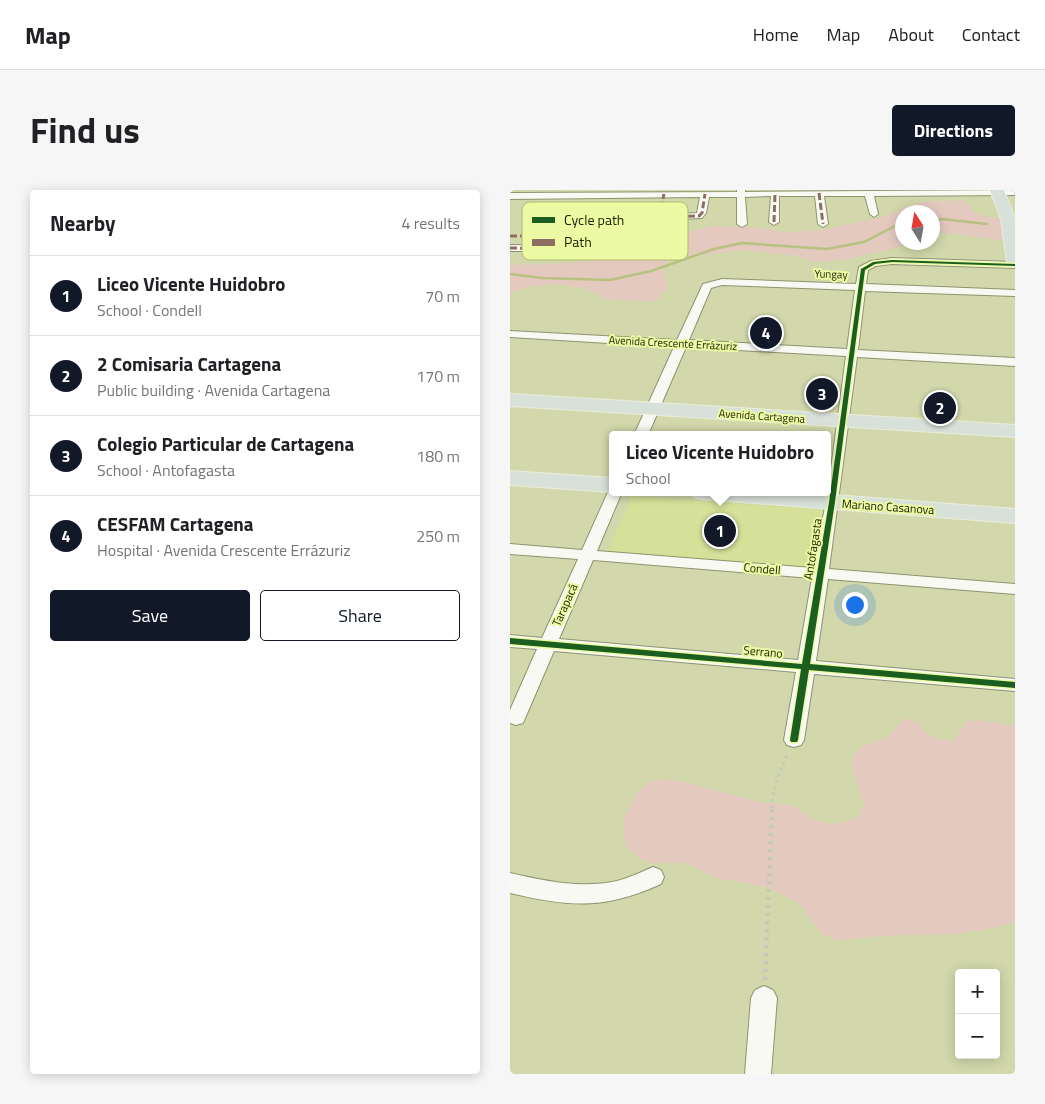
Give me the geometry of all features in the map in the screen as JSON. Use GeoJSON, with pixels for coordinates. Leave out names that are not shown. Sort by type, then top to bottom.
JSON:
{"type":"FeatureCollection","features":[{"type":"Feature","properties":{"kind":"main road"},"geometry":{"type":"LineString","coordinates":[[997,191],[1008,218],[1015,264]]}},
{"type":"Feature","properties":{"kind":"main road","name":"Avenida Cartagena"},"geometry":{"type":"LineString","coordinates":[[510,400],[647,421]]}},
{"type":"Feature","properties":{"kind":"main road","name":"Avenida Cartagena"},"geometry":{"type":"LineString","coordinates":[[510,410],[647,421],[1015,431]]}},
{"type":"Feature","properties":{"kind":"main road","name":"Avenida Cartagena"},"geometry":{"type":"LineString","coordinates":[[843,425],[1015,440]]}},
{"type":"Feature","properties":{"kind":"main road"},"geometry":{"type":"LineString","coordinates":[[510,478],[609,486]]}},
{"type":"Feature","properties":{"kind":"main road","name":"Mariano Casanova"},"geometry":{"type":"LineString","coordinates":[[754,496],[1015,516]]}},
{"type":"Feature","properties":{"kind":"street"},"geometry":{"type":"LineString","coordinates":[[868,191],[874,214]]}},
{"type":"Feature","properties":{"kind":"street"},"geometry":{"type":"LineString","coordinates":[[741,192],[742,224]]}},
{"type":"Feature","properties":{"kind":"street"},"geometry":{"type":"LineString","coordinates":[[510,196],[614,193],[1015,192]]}},
{"type":"Feature","properties":{"kind":"street"},"geometry":{"type":"LineString","coordinates":[[774,222],[775,193]]}},
{"type":"Feature","properties":{"kind":"street"},"geometry":{"type":"LineString","coordinates":[[819,193],[823,224]]}},
{"type":"Feature","properties":{"kind":"street"},"geometry":{"type":"LineString","coordinates":[[662,202],[664,194]]}},
{"type":"Feature","properties":{"kind":"street"},"geometry":{"type":"LineString","coordinates":[[688,216],[699,216],[702,213],[705,194]]}},
{"type":"Feature","properties":{"kind":"street","name":"Antofagasta"},"geometry":{"type":"LineString","coordinates":[[794,740],[832,502],[862,271],[871,264],[892,261],[1015,264]]}},
{"type":"Feature","properties":{"kind":"street","name":"Yungay"},"geometry":{"type":"LineString","coordinates":[[681,344],[706,286],[722,282],[1015,293]]}},
{"type":"Feature","properties":{"kind":"street","name":"Avenida Crescente Errázuriz"},"geometry":{"type":"LineString","coordinates":[[510,334],[1015,362]]}},
{"type":"Feature","properties":{"kind":"street"},"geometry":{"type":"LineString","coordinates":[[647,421],[681,344]]}},
{"type":"Feature","properties":{"kind":"street","name":"Tarapacá"},"geometry":{"type":"LineString","coordinates":[[516,718],[613,496]]}},
{"type":"Feature","properties":{"kind":"street","name":"Condell"},"geometry":{"type":"LineString","coordinates":[[510,549],[1015,589]]}},
{"type":"Feature","properties":{"kind":"street","name":"Serrano"},"geometry":{"type":"LineString","coordinates":[[510,640],[1015,685]]}},
{"type":"Feature","properties":{"kind":"street"},"geometry":{"type":"LineString","coordinates":[[510,883],[548,892],[581,896],[622,890],[654,877]]}},
{"type":"Feature","properties":{"kind":"street"},"geometry":{"type":"LineString","coordinates":[[758,1074],[764,998]]}},
{"type":"Feature","properties":{"kind":"path"},"geometry":{"type":"LineString","coordinates":[[764,998],[772,797],[779,772],[794,740]]}},
{"type":"Feature","properties":{"kind":"shaded area"},"geometry":{"type":"Polygon","coordinates":[[[964,200],[976,214],[1015,222],[1015,242],[940,233],[940,205],[913,205],[921,202],[964,200]]]}},
{"type":"Feature","properties":{"kind":"shaded area"},"geometry":{"type":"Polygon","coordinates":[[[895,212],[895,248],[842,260],[816,262],[797,256],[741,250],[688,257],[688,232],[713,226],[749,227],[785,232],[822,230],[882,217],[895,212]]]}},
{"type":"Feature","properties":{"kind":"shaded area"},"geometry":{"type":"Polygon","coordinates":[[[588,260],[671,260],[662,267],[668,286],[656,301],[608,300],[587,289],[558,284],[527,287],[510,293],[510,263],[523,265],[588,260]]]}},
{"type":"Feature","properties":{"kind":"shaded area"},"geometry":{"type":"Polygon","coordinates":[[[632,496],[826,510],[817,568],[608,551],[632,496]]]}},
{"type":"Feature","properties":{"kind":"shaded area"},"geometry":{"type":"Polygon","coordinates":[[[904,718],[919,723],[926,733],[939,740],[954,741],[965,722],[979,720],[1015,726],[1015,921],[998,927],[957,934],[877,936],[839,941],[822,934],[801,905],[770,888],[717,878],[685,863],[650,863],[636,856],[625,845],[624,817],[638,792],[649,782],[665,779],[682,781],[759,802],[791,805],[816,821],[831,824],[846,822],[859,816],[864,804],[852,768],[853,757],[861,747],[889,736],[904,718]]]}},
{"type":"Feature","properties":{"kind":"waterway"},"geometry":{"type":"LineString","coordinates":[[940,219],[987,224]]}},
{"type":"Feature","properties":{"kind":"waterway"},"geometry":{"type":"LineString","coordinates":[[688,258],[714,249],[742,243],[827,249],[864,242],[895,226]]}},
{"type":"Feature","properties":{"kind":"waterway"},"geometry":{"type":"LineString","coordinates":[[510,274],[542,278],[610,280],[651,271],[682,260]]}},
{"type":"Feature","properties":{"kind":"marked path"},"geometry":{"type":"LineString","coordinates":[[774,222],[775,193]]}},
{"type":"Feature","properties":{"kind":"marked path"},"geometry":{"type":"LineString","coordinates":[[819,193],[823,224]]}},
{"type":"Feature","properties":{"kind":"marked path"},"geometry":{"type":"LineString","coordinates":[[662,202],[664,194]]}},
{"type":"Feature","properties":{"kind":"marked path"},"geometry":{"type":"LineString","coordinates":[[688,216],[699,216],[702,213],[705,194]]}},
{"type":"Feature","properties":{"kind":"marked path"},"geometry":{"type":"LineString","coordinates":[[510,236],[522,236]]}},
{"type":"Feature","properties":{"kind":"marked path"},"geometry":{"type":"LineString","coordinates":[[510,248],[522,248]]}},
{"type":"Feature","properties":{"kind":"cycle path"},"geometry":{"type":"LineString","coordinates":[[794,740],[832,502],[863,269],[874,263],[892,261],[1015,265]]}},
{"type":"Feature","properties":{"kind":"cycle path"},"geometry":{"type":"LineString","coordinates":[[510,641],[1015,685]]}},
{"type":"Feature","properties":{"kind":"place","name":"CESFAM Cartagena"},"geometry":{"type":"Point","coordinates":[766,333]}},
{"type":"Feature","properties":{"kind":"place","name":"Colegio Particular de Cartagena"},"geometry":{"type":"Point","coordinates":[822,394]}},
{"type":"Feature","properties":{"kind":"place","name":"2 Comisaria Cartagena"},"geometry":{"type":"Point","coordinates":[940,408]}},
{"type":"Feature","properties":{"kind":"place","name":"Liceo Vicente Huidobro"},"geometry":{"type":"Point","coordinates":[720,531]}}]}
